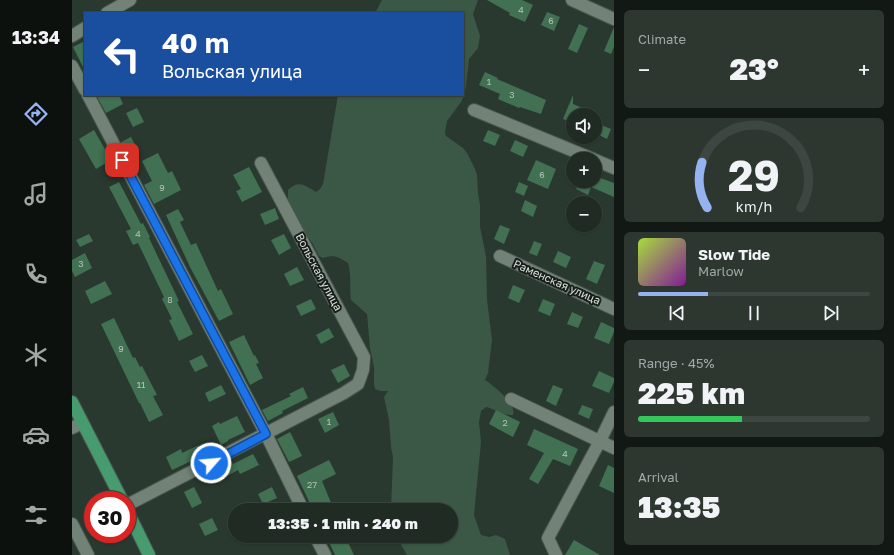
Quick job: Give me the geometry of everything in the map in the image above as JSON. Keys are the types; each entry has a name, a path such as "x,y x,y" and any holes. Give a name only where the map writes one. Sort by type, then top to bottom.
{"main road":[{"path":"72,402 77,425 117,491"},
{"path":"136,528 149,555"}],"street":[{"path":"109,12 130,0"},
{"path":"572,0 614,19"},
{"path":"72,36 84,29"},
{"path":"72,66 84,88"},
{"path":"89,96 266,434 300,503"},
{"path":"474,110 577,152"},
{"name":"Вольская улица","path":"261,162 364,357 363,370 358,384 344,393 266,434"},
{"path":"602,163 614,168"},
{"name":"Раменская улица","path":"500,256 614,308"},
{"path":"511,399 614,448"},
{"path":"556,555 548,538 614,412"},
{"path":"136,500 266,434"},
{"path":"72,524 88,555"},
{"path":"319,543 325,555"}],"green space":[{"path":"382,0 478,0 473,14 480,36 478,48 469,59 464,96 464,12 376,12"},
{"path":"338,96 464,96 447,121 445,132 446,136 463,148 467,153 477,175 480,205 480,227 486,256 487,300 492,340 488,373 485,380 494,386 504,396 512,406 513,411 513,415 486,407 481,411 479,422 481,442 474,515 481,535 489,537 496,535 505,539 510,555 407,555 400,543 458,543 458,503 391,503 393,457 389,420 384,397 388,391 380,391 375,389 374,367 370,348 367,314 351,300 350,272 348,263 336,257 331,256 323,258 319,256 313,244 288,208 288,190 295,185 299,184 308,187 316,192 323,184"}],"building":[{"path":"487,0 522,0 533,5 525,22 509,15 510,13"},
{"path":"547,12 560,17 554,31 541,25"},
{"path":"579,24 588,28 577,53 568,49"},
{"path":"614,27 614,47 611,54 604,51"},
{"path":"84,42 84,69 73,47"},
{"path":"485,72 498,78 497,79 546,100 541,114 520,107 519,108 498,99 500,94 479,85"},
{"path":"573,95 573,104 582,108 568,108"},
{"path":"97,96 119,96 123,104 106,113"},
{"path":"137,108 144,122 133,127 126,113"},
{"path":"566,112 566,120 563,119"},
{"path":"602,125 611,129 607,139 602,136"},
{"path":"94,130 111,160 96,169 79,139"},
{"path":"488,130 500,135 495,146 483,141"},
{"path":"131,137 139,153 129,157 121,142"},
{"path":"515,140 528,146 523,157 510,151"},
{"path":"158,153 168,173 172,171 181,190 154,204 144,185 152,181 142,161"},
{"path":"536,160 556,169 548,189 527,180"},
{"path":"249,167 262,192 242,202 236,191 241,189 233,175"},
{"path":"602,179 614,183 614,197 593,188 602,188"},
{"path":"119,182 141,224 143,223 150,237 149,238 179,301 177,302 193,334 179,341 169,320 172,319 162,299 164,297 138,243 133,245 126,231 131,229 109,187"},
{"path":"519,182 528,186 524,196 515,192"},
{"path":"577,188 591,188 588,195"},
{"path":"525,200 537,206 533,217 521,211"},
{"path":"275,208 279,219 265,225 260,214"},
{"path":"178,209 184,220 180,222 191,245 196,243 218,291 221,289 233,314 219,321 190,267 166,215"},
{"path":"500,225 510,229 504,244 494,239"},
{"path":"89,234 93,241 80,247 76,240"},
{"path":"284,234 291,248 279,255 271,240"},
{"path":"534,241 542,244 537,256 529,253"},
{"path":"558,251 571,257 566,268 553,262"},
{"path":"85,253 92,268 75,277 72,271 72,260"},
{"path":"594,261 605,265 597,284 586,279"},
{"path":"297,267 304,280 290,286 284,274"},
{"path":"105,281 112,294 91,304 85,291"},
{"path":"513,285 525,290 519,303 508,298"},
{"path":"311,299 316,309 301,316 296,306"},
{"path":"543,299 555,304 550,316 538,311"},
{"path":"572,312 583,317 578,328 567,324"},
{"path":"114,318 133,358 135,357 140,367 142,366 157,395 153,396 163,415 149,422 101,324"},
{"path":"601,322 614,328 609,344 594,338"},
{"path":"329,328 334,337 321,344 316,335"},
{"path":"244,335 259,363 256,364 263,378 250,385 229,342"},
{"path":"202,355 208,366 195,372 189,361"},
{"path":"344,364 350,376 338,383 331,370"},
{"path":"599,371 614,378 614,382 609,393 592,386"},
{"path":"221,385 226,394 209,402 205,393"},
{"path":"553,385 563,389 556,406 546,401"},
{"path":"303,387 308,398 282,411 283,413 268,421 262,410 291,396 289,394"},
{"path":"582,405 593,409 589,419 578,414"},
{"path":"496,410 520,422 513,437 489,424"},
{"path":"333,412 339,425 325,433 318,419"},
{"path":"237,416 245,432 221,445 212,426"},
{"path":"534,429 578,449 570,466 553,459 538,484 529,479 544,453 527,445"},
{"path":"290,432 302,456 289,462 277,439"},
{"path":"199,445 204,455 172,470 166,457 181,449 182,453"},
{"path":"253,454 259,465 240,474 238,470 227,476 222,467 232,462 233,464"},
{"path":"329,460 336,474 322,481 331,503 310,503 297,476"},
{"path":"608,465 614,468 614,493 599,486"},
{"path":"194,487 202,503 192,508 184,492"},
{"path":"272,487 277,498 262,503 258,494"},
{"path":"212,518 218,530 205,536 199,524"},
{"path":"574,540 600,555 565,555"},
{"path":"329,543 348,543 354,555 335,555"}],"route":[{"path":"122,160 266,434 211,463"}]}
